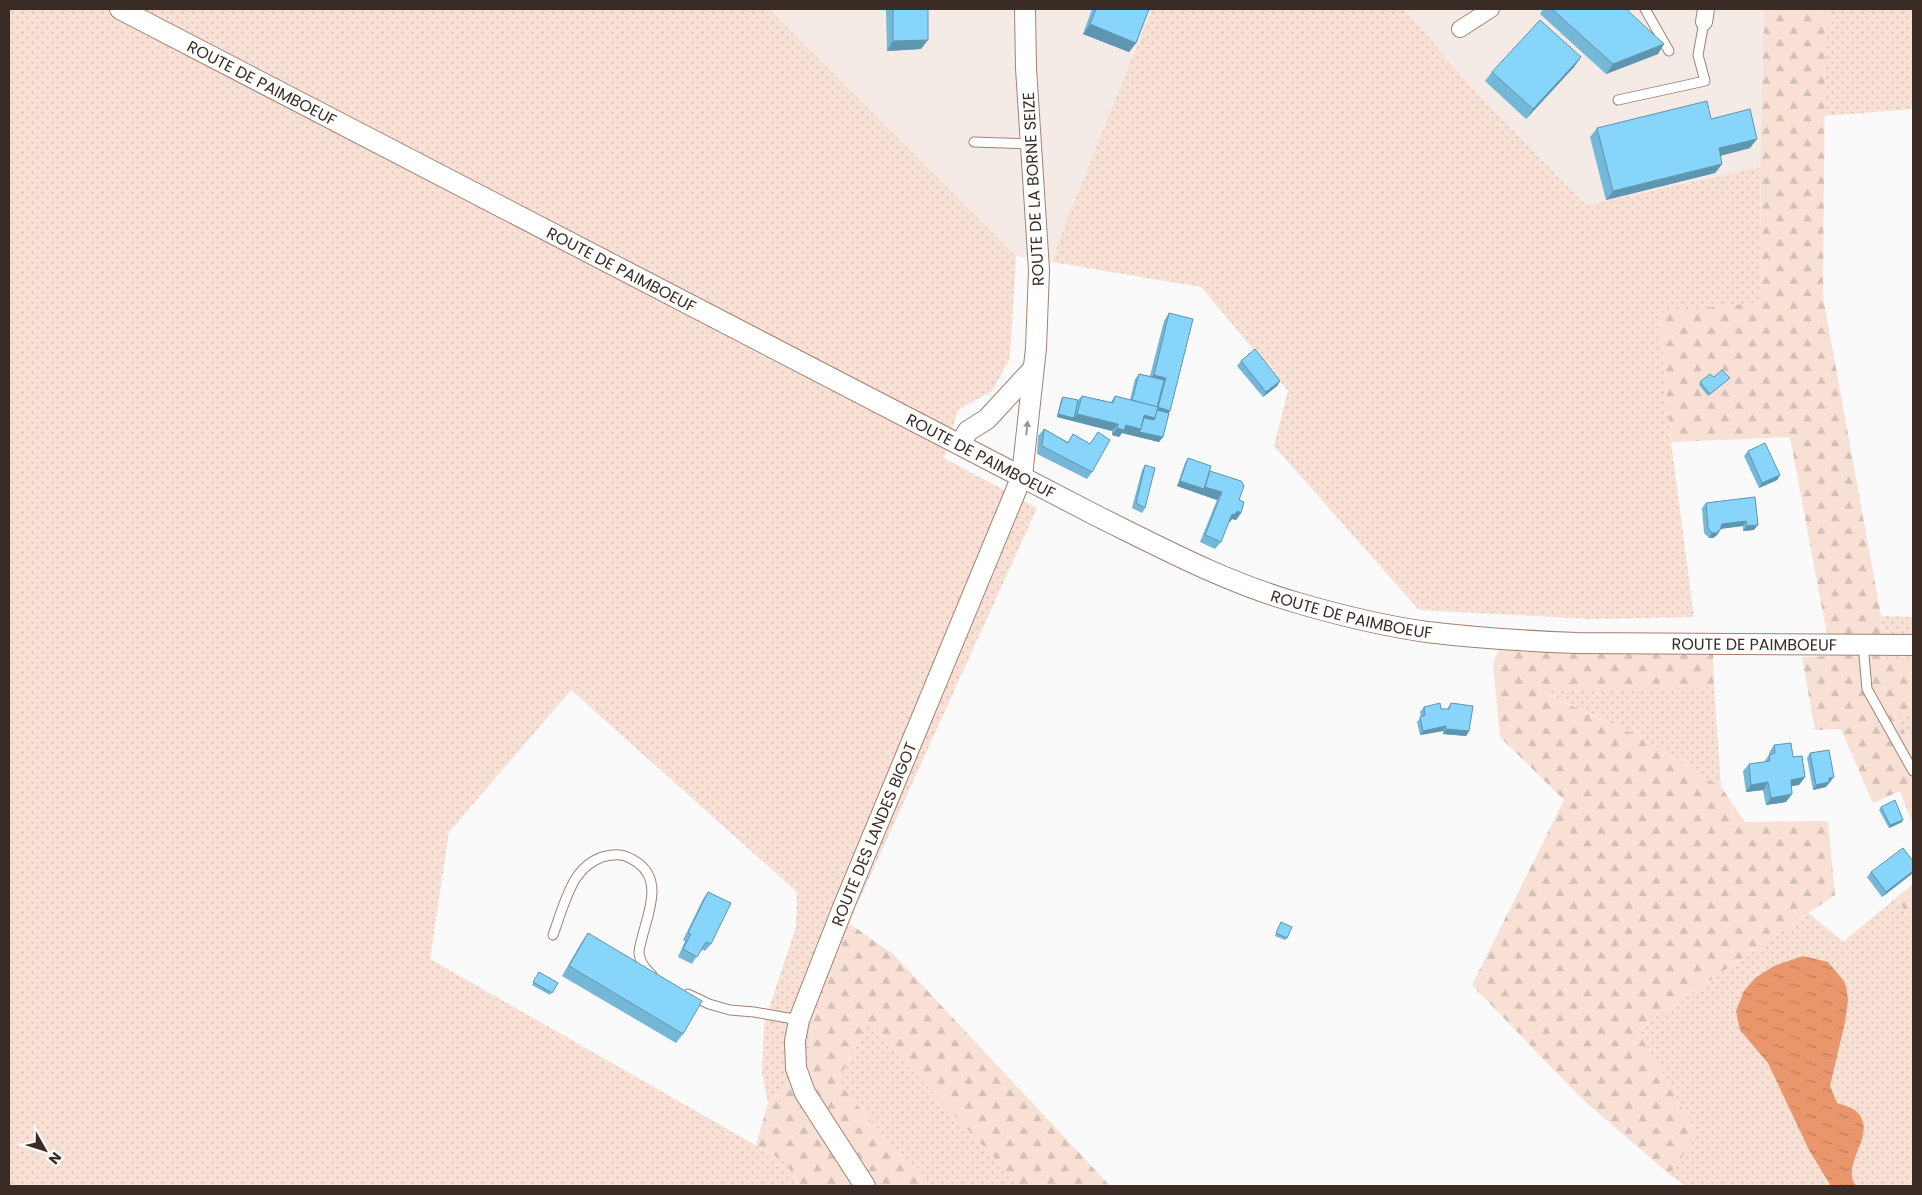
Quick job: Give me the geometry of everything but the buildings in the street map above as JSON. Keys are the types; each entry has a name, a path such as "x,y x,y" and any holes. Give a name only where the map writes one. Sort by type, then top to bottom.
{"street":[{"name":"ROUTE DE PAIMBOEUF","path":"120,9 1194,564 1296,603 1397,626 1453,634 1577,643 1913,644"},
{"name":"ROUTE DE LA BORNE SEIZE","path":"1022,476 1033,369 1039,270 1025,9"},
{"path":"1460,29 1491,9"},
{"path":"960,444 968,431 987,420 1033,369"},
{"name":"ROUTE DES LANDES BIGOT","path":"865,1186 805,1093 796,1068 795,1041 799,1020 846,901 1022,476"}],"lane":[{"path":"1645,9 1669,52"},
{"path":"1618,100 1705,81 1698,56 1705,15"},
{"path":"974,142 1031,144"},
{"path":"1863,644 1867,689 1913,771"},
{"path":"553,935 568,894 577,876 590,863 618,854 631,858 645,868 651,880 653,898 639,952 643,965 654,977 662,981"},
{"path":"678,989 709,1004 730,1010 799,1020"}],"shaded area":[{"path":"769,9 1152,9 1066,222 1052,262 1016,256"},
{"path":"1404,9 1764,9 1760,167 1586,205 1482,99"}],"green space":[{"path":"9,9 769,9 1016,256 1010,358 992,391 958,410 944,458 1037,508 857,905 813,1022 807,1063 768,1103 762,1073 764,1023 796,927 797,892 571,690 449,832 430,959 785,1162 801,1186 9,1186"},
{"path":"1152,9 1404,9 1482,99 1586,205 1760,167 1762,303 1659,313 1671,442 1694,617 1592,619 1419,610 1274,446 1288,391 1201,287 1052,262 1066,222"},
{"path":"1764,9 1829,9 1825,54 1823,297 1881,616 1887,661 1913,662 1913,714 1896,716 1913,747 1913,824 1900,791 1873,803 1841,729 1815,730 1802,657 1831,656 1790,437 1671,442 1659,313 1762,302 1760,167"},
{"path":"1829,9 1913,9 1913,109 1824,116 1825,54"},
{"path":"1881,616 1913,617 1913,662 1887,662"},
{"path":"1500,648 1713,651 1714,687 1537,690 1638,736 1721,787 1745,822 1828,821 1835,895 1637,1030 1697,1134 1670,1175 1581,1098 1472,985 1564,800 1500,737 1493,663"},
{"path":"1714,687 1721,787 1638,736 1536,689"},
{"path":"1913,714 1913,747 1896,715"},
{"path":"1913,884 1913,926 1897,897"},
{"path":"1897,897 1913,926 1913,1186 1686,1186 1670,1175 1697,1134 1637,1030 1809,913 1843,942"},
{"path":"850,924 893,954 1110,1186 1021,1186 867,1023 838,1082 926,1186 801,1186 785,1162 756,1145 768,1103 807,1063 813,1022"},
{"path":"867,1023 1019,1183 1016,1186 926,1186 838,1082"}],"water":[{"path":"1803,956 1828,962 1846,986 1848,1000 1845,1022 1830,1086 1837,1103 1856,1111 1862,1120 1864,1129 1862,1139 1852,1168 1852,1177 1856,1186 1831,1186 1809,1150 1768,1063 1740,1030 1736,1011 1744,991 1755,978 1774,966"}]}
